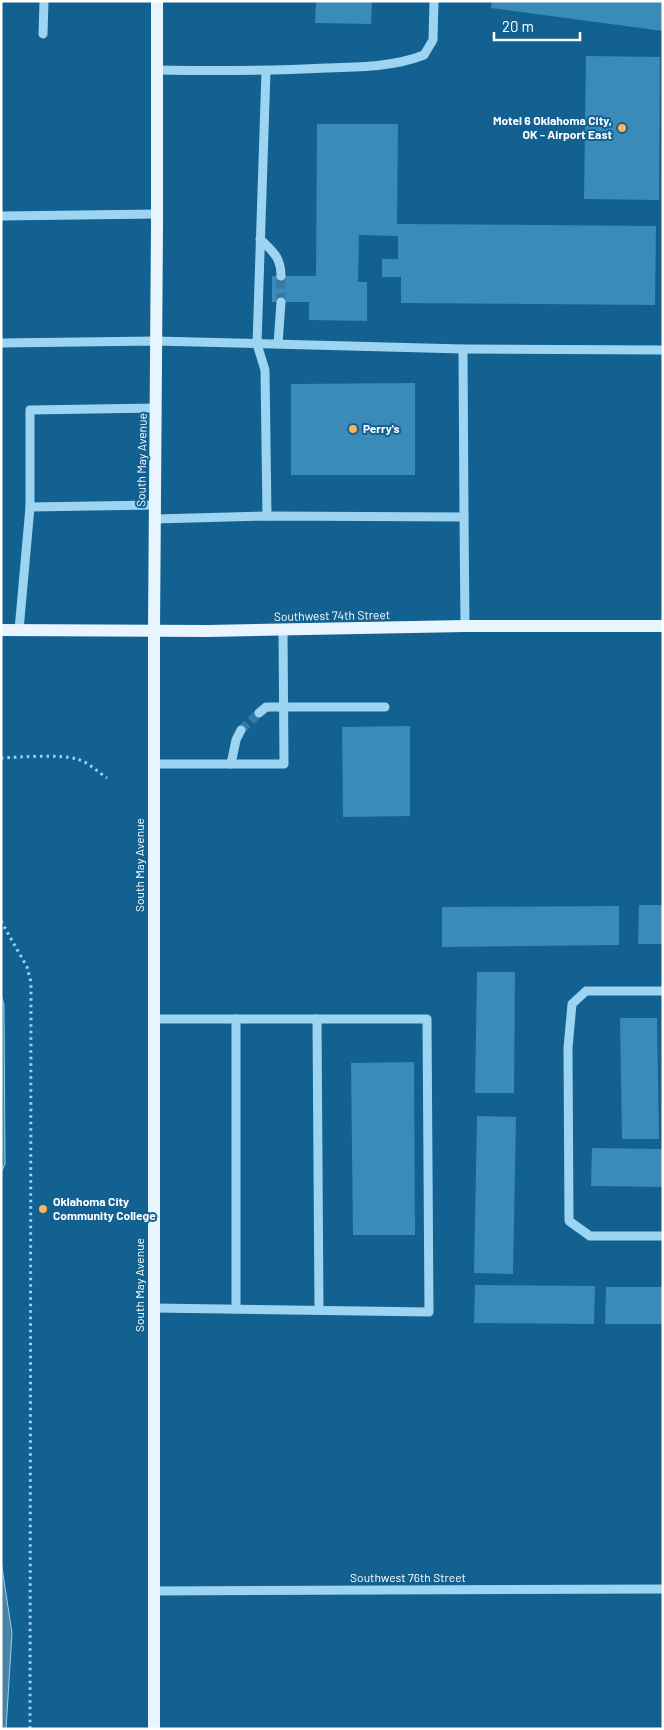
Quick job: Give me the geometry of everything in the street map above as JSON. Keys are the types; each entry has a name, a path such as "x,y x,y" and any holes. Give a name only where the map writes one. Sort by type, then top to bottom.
{"main road":[{"name":"South May Avenue","path":"154,1729 154,630 157,1"},
{"name":"Southwest 74th Street","path":"1,630 207,631 464,626 663,626"}],"street":[{"path":"43,34 44,1"},
{"path":"157,70 266,71 375,66 408,61 424,55 433,40 434,1"},
{"path":"266,71 257,344 265,370 267,516"},
{"path":"2,216 157,214"},
{"path":"260,239 276,254 281,264 282,276"},
{"path":"278,344 281,302"},
{"path":"4,343 156,341 463,348 663,350"},
{"path":"463,348 464,626"},
{"path":"19,630 30,507 30,410 156,408"},
{"path":"30,507 155,505"},
{"path":"155,519 267,516 464,517"},
{"path":"154,764 284,764 283,630"},
{"path":"259,713 266,707 283,706 385,706"},
{"path":"231,764 236,740 241,730"},
{"path":"663,991 586,991 572,1004 568,1048 569,1221 590,1236 663,1236"},
{"path":"154,1019 428,1019 429,1312 154,1308"},
{"path":"236,1019 236,1309"},
{"path":"317,1019 319,1310"},
{"name":"Southwest 76th Street","path":"154,1591 663,1589"}],"path":[{"path":"1,758 58,757 77,759 108,778"},
{"path":"1,921 27,967 30,982 30,1729"}],"water":[{"path":"1,994 4,1005 5,1164 1,1173"},
{"path":"1,1561 12,1633 6,1729 1,1729"}],"building":[{"path":"316,1 372,1 371,24 315,23"},
{"path":"492,1 663,1 663,31 491,8"},
{"name":"Motel 6 Oklahoma City, OK - Airport East","path":"586,56 660,57 659,200 584,199"},
{"path":"317,124 398,124 397,224 656,226 655,305 401,303 401,277 382,277 382,259 398,259 398,236 359,235 358,282 367,282 367,321 309,320 309,302 272,302 272,276 316,276"},
{"name":"Perry's","path":"415,383 415,475 291,475 291,384"},
{"path":"410,726 410,816 343,817 342,727"},
{"path":"639,905 663,905 663,944 638,944"},
{"path":"619,906 619,945 442,947 442,907"},
{"path":"477,972 515,972 514,1093 475,1093"},
{"path":"620,1018 657,1018 659,1139 622,1139"},
{"path":"414,1062 415,1235 353,1235 351,1063"},
{"path":"477,1116 516,1117 513,1274 474,1273"},
{"path":"592,1148 663,1149 663,1187 591,1186"},
{"path":"475,1285 595,1286 594,1324 474,1323"},
{"path":"606,1287 663,1287 663,1324 605,1324"}],"tunnel":[{"path":"281,276 281,302"},
{"path":"241,730 259,713"}],"place":[{"name":"Motel 6 Oklahoma City, OK - Airport East","path":"622,128"},
{"name":"Perry's","path":"353,429"},
{"name":"Oklahoma City Community College","path":"43,1209"}]}
